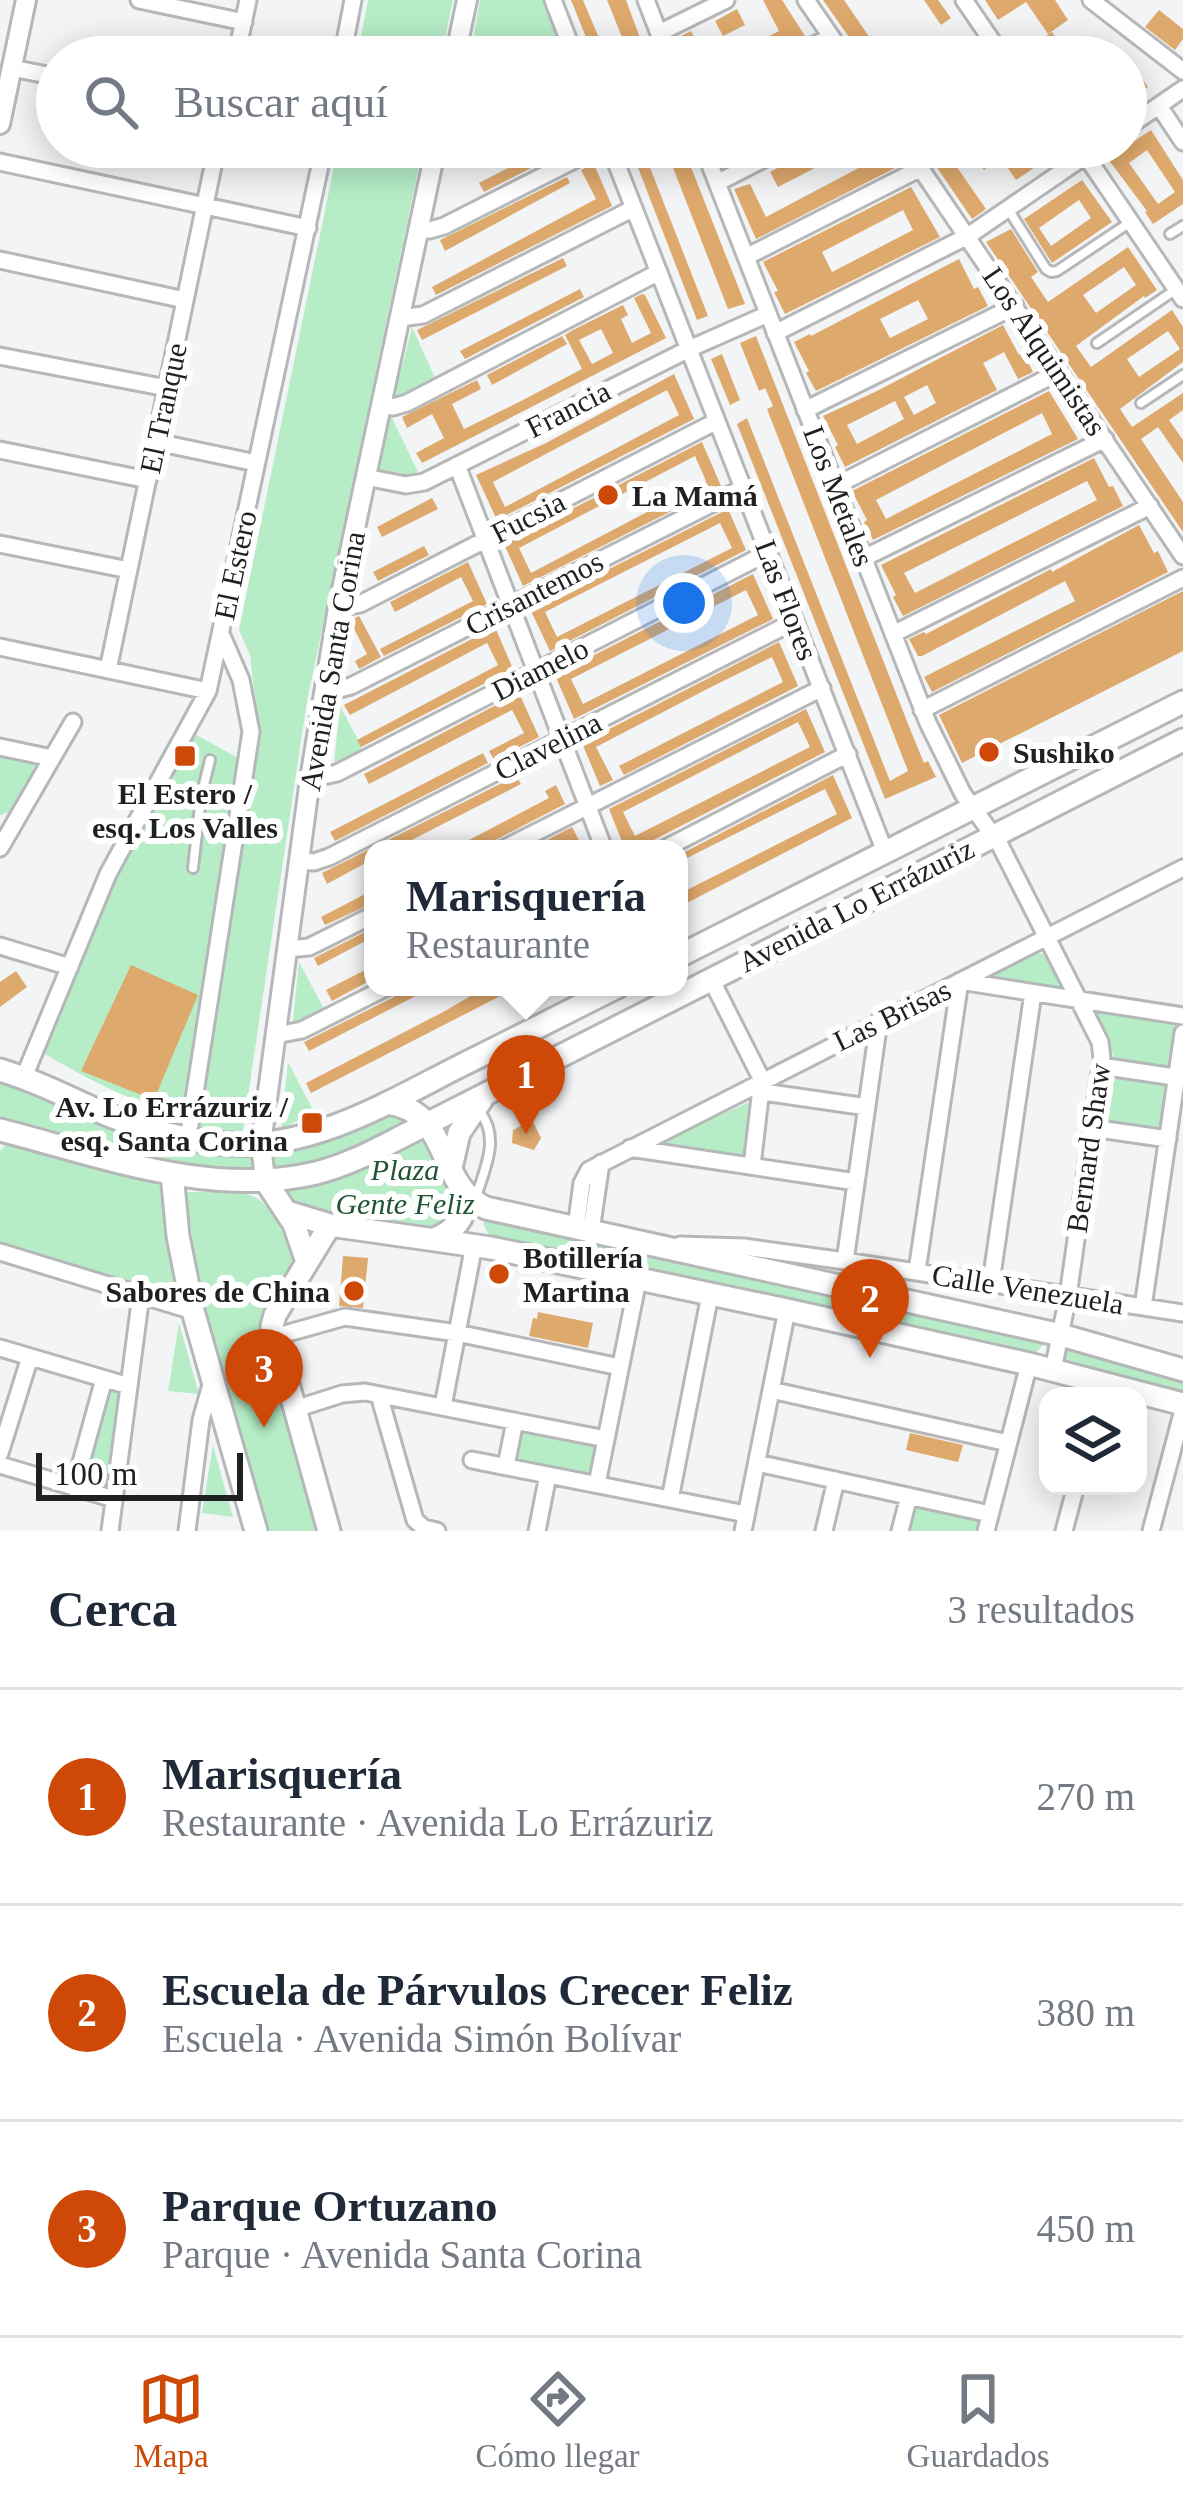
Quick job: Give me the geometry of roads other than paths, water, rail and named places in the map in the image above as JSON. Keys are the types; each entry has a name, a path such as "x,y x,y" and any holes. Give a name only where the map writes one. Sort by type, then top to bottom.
{"main road":[{"name":"Avenida Lo Errázuriz","path":"688,951 1183,702"},
{"name":"Avenida Lo Errázuriz","path":"688,986 711,979 1183,740"},
{"path":"0,1070 135,1124 214,1143 252,1145 312,1134 387,1103 599,996"},
{"name":"Avenida Lo Errázuriz","path":"0,1130 172,1174 291,1178 336,1166 481,1100 659,996"},
{"path":"451,1168 459,1133 481,1100"},
{"path":"387,1103 408,1108 428,1124 476,1203 482,1247"},
{"path":"172,1174 193,1311 256,1531"},
{"path":"265,1180 300,1236 308,1262"},
{"path":"476,1203 1061,1334 1183,1370"},
{"path":"434,1239 458,1224 476,1203"},
{"path":"286,1212 329,1225 482,1247 787,1310 1029,1364 1096,1387"},
{"path":"329,1225 273,1320 329,1531"},
{"path":"1147,1399 1183,1407"}],"street":[{"path":"0,124 26,0"},
{"path":"139,0 244,22"},
{"path":"241,36 248,0"},
{"path":"459,36 467,0"},
{"path":"553,0 567,36"},
{"path":"646,0 659,36"},
{"path":"658,33 726,0"},
{"path":"806,0 830,36"},
{"path":"964,0 989,36"},
{"path":"345,36 349,1"},
{"path":"1097,2 1139,36"},
{"path":"1147,42 1183,71"},
{"path":"12,68 36,73"},
{"path":"1147,114 1183,89"},
{"path":"1159,106 1183,142"},
{"path":"0,162 308,228"},
{"name":"El Tranque","path":"109,670 213,168"},
{"name":"El Estero","path":"190,1125 251,732 241,680 221,633 320,168"},
{"name":"Avenida Santa Corina","path":"265,1180 252,1145 276,1035 324,693 431,168"},
{"path":"417,230 444,226 559,168"},
{"name":"Las Flores","path":"618,168 885,851"},
{"name":"Los Metales","path":"711,168 922,710 952,776 994,836 1047,937"},
{"path":"717,183 746,168"},
{"path":"746,257 921,168"},
{"name":"Los Alquimistas","path":"921,168 1183,556"},
{"path":"776,333 968,236 1067,168"},
{"path":"1095,168 1180,294"},
{"path":"400,318 423,315 634,208"},
{"path":"0,260 185,301"},
{"path":"382,405 407,403 659,272"},
{"path":"806,410 1015,306"},
{"name":"Francia","path":"365,477 415,484 768,314"},
{"path":"0,356 167,388"},
{"path":"835,486 1059,372"},
{"name":"Fucsia","path":"338,608 360,604 717,421"},
{"path":"864,558 1105,440"},
{"path":"156,442 256,463"},
{"path":"0,450 148,480"},
{"path":"457,465 601,840"},
{"name":"Crisantemos","path":"324,693 344,690 743,488"},
{"path":"893,634 1150,506"},
{"path":"0,544 129,570"},
{"name":"Diamelo","path":"310,779 337,773 769,552"},
{"path":"922,710 1183,578"},
{"name":"Clavelina","path":"299,861 328,857 795,621"},
{"path":"24,1077 108,874 208,691 221,633"},
{"path":"0,647 208,691"},
{"path":"521,840 822,688"},
{"path":"0,848 5,830 73,722"},
{"path":"0,747 52,758"},
{"path":"681,840 848,754"},
{"name":"Las Brisas","path":"584,1230 601,1163 763,1086 879,1021 1183,868"},
{"path":"286,949 309,947 364,920"},
{"name":"Bernard Shaw","path":"1047,937 1100,1042 1101,1066 1053,1370"},
{"path":"0,946 70,967"},
{"path":"711,979 763,1086 752,1166"},
{"path":"917,1271 960,982 1183,1016"},
{"path":"991,1282 1034,993"},
{"path":"276,1035 295,1033 369,996"},
{"path":"845,1261 879,1021"},
{"path":"1143,1307 1183,1033"},
{"path":"1101,1066 1180,1077"},
{"path":"763,1086 867,1107"},
{"path":"1092,1128 1168,1139"},
{"path":"630,1148 856,1183"},
{"name":"Calle Venezuela","path":"659,1246 728,1246 1183,1313"},
{"path":"443,1406 482,1247"},
{"path":"0,1252 193,1311"},
{"path":"597,1484 638,1280"},
{"path":"110,1531 140,1295"},
{"path":"670,1499 710,1295"},
{"path":"472,1460 670,1499 745,1522 787,1310"},
{"path":"274,1337 345,1317 620,1367"},
{"path":"0,1348 129,1386"},
{"path":"0,1453 30,1357"},
{"path":"757,1463 908,1496 988,1522 1029,1364"},
{"path":"74,1488 104,1379"},
{"path":"187,1531 200,1420 212,1381"},
{"path":"771,1390 1008,1443"},
{"path":"295,1409 349,1393 379,1395 606,1439"},
{"path":"379,1395 415,1520 437,1531"},
{"path":"1151,1531 1183,1407"},
{"path":"506,1466 515,1420"},
{"path":"0,1466 114,1499"},
{"path":"537,1531 548,1474"},
{"path":"824,1531 836,1480"},
{"path":"1064,1531 1074,1495"},
{"path":"900,1531 908,1496"}],"lane":[{"path":"1007,208 1051,272 1130,222"},
{"path":"1170,234 1183,226"},
{"path":"1097,343 1180,294"},
{"path":"1141,403 1183,375"},
{"path":"193,868 210,760"},
{"path":"201,797 241,805"},
{"path":"476,1203 492,1143 481,1100"}],"place":[{"name":"La Mamá","path":"608,495"},
{"name":"Sushiko","path":"989,752"},
{"name":"El Estero / esq. Los Valles","path":"185,756"},
{"name":"Av. Lo Errázuriz / esq. Santa Corina","path":"312,1123"},
{"name":"Marisquería","path":"526,1134"},
{"name":"Botillería Martina","path":"499,1274"},
{"name":"Sabores de China","path":"354,1291"},
{"name":"Escuela de Párvulos Crecer Feliz","path":"870,1358"},
{"name":"Parque Ortuzano","path":"264,1428"}],"park label":[{"name":"Plaza Gente Feliz","path":"405,1186"}]}
